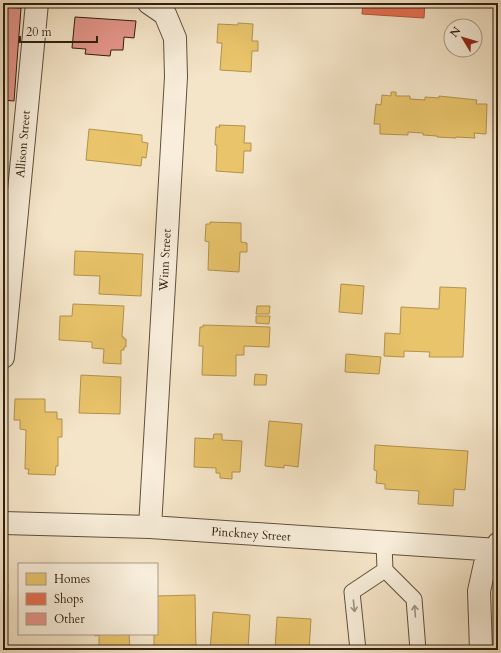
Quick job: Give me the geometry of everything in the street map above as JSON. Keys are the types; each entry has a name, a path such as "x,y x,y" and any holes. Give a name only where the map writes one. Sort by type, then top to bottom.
{"street":[{"name":"Allison Street","path":"3,358 37,3"},
{"name":"Winn Street","path":"149,3 165,14 175,38 176,77 150,527"},
{"name":"Pinckney Street","path":"3,523 150,527 384,543 497,548"},
{"path":"481,650 479,591 485,564 497,548"}],"lane":[{"path":"384,543 385,570 414,599 418,650"},
{"path":"358,650 352,592 385,570"}],"building: Homes":[{"path":"238,23 253,24 252,41 258,41 258,51 252,51 251,72 220,70 222,43 217,43 218,24 238,25"},
{"path":"391,92 396,92 396,96 410,96 410,99 425,100 425,97 439,98 439,96 477,100 476,104 487,104 486,134 474,133 475,138 456,138 437,137 423,135 423,133 408,132 408,135 380,134 380,124 374,124 376,104 381,105 382,95 391,96"},
{"path":"219,125 245,126 244,143 251,143 251,151 244,151 243,173 216,171 216,127 220,127"},
{"path":"89,129 142,135 142,142 148,143 146,158 142,157 141,166 86,160"},
{"path":"210,222 241,223 241,242 247,243 247,252 240,252 239,272 208,270 209,242 205,241 206,224 210,224"},
{"path":"75,251 143,254 141,296 99,294 100,276 74,275"},
{"path":"341,284 364,286 362,314 339,312"},
{"path":"440,287 466,288 463,357 429,357 430,352 404,351 404,357 384,356 385,333 400,334 401,307 439,309"},
{"path":"73,304 124,306 122,337 126,339 126,347 124,347 124,350 121,350 121,364 103,363 104,349 92,348 92,342 59,340 60,316 72,316"},
{"path":"257,306 270,306 269,314 256,314"},
{"path":"256,316 270,316 269,324 256,323"},
{"path":"203,325 270,327 269,347 244,346 244,355 236,355 236,376 202,375 203,346 199,346 200,327 203,327"},
{"path":"346,354 381,357 379,374 345,372"},
{"path":"255,374 267,375 266,385 254,385"},
{"path":"81,375 121,377 120,414 79,413"},
{"path":"15,399 45,399 45,412 57,412 57,419 62,419 62,437 58,437 58,466 56,466 55,475 28,474 29,469 25,469 26,430 20,429 20,420 14,420"},
{"path":"269,421 302,424 298,467 284,465 284,468 265,466"},
{"path":"214,434 222,434 222,440 242,441 240,472 232,472 232,479 220,478 220,473 216,473 216,468 194,467 195,438 213,439"},
{"path":"375,445 468,451 465,490 454,489 453,506 418,504 419,491 385,489 385,484 376,483 377,471 374,470"},
{"path":"3,583 8,584 5,633 3,633"},
{"path":"195,595 196,650 154,650 154,635 158,635 158,596"},
{"path":"213,612 250,615 248,650 210,650"},
{"path":"277,617 311,619 309,650 275,650"},
{"path":"99,635 129,635 130,650 99,650"}],"building: Shops":[{"path":"363,3 425,3 424,18 362,14"}],"building: Other":[{"path":"3,7 21,8 14,101 3,100"},
{"path":"75,17 136,21 134,38 124,37 123,50 111,50 110,56 85,54 86,49 72,48"}]}
